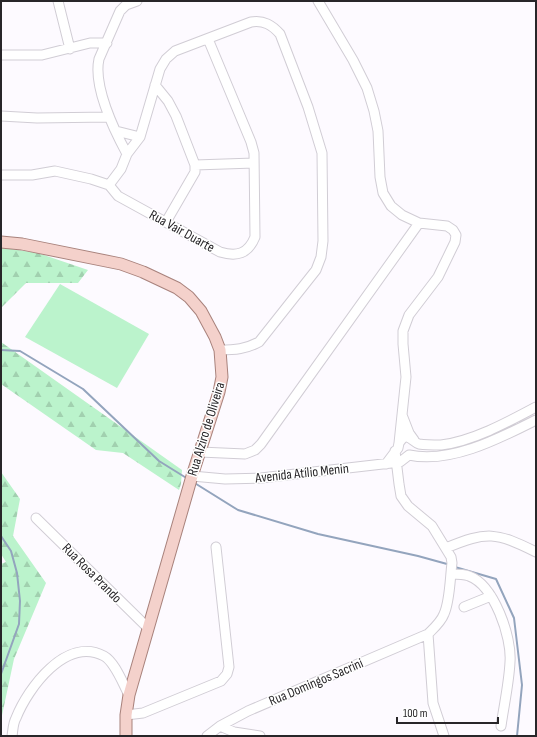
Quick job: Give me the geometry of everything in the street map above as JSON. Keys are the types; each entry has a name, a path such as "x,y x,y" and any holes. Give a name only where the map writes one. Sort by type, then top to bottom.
{"main road":[{"name":"Rua Alziro de Oliveira","path":"1,242 22,244 120,264 143,272 177,288 189,296 201,311 220,350 222,377 219,392 191,480 129,695 126,716 127,733"}],"street":[{"path":"58,1 70,49"},
{"path":"127,154 109,117 98,78 97,66 99,58 122,8 137,1"},
{"path":"318,1 353,60 367,88 378,131 380,177 383,193 391,206 402,215 419,223 447,226 453,230 456,235 455,242 438,277 409,315 403,331 406,377 397,447 399,484 402,496 408,506 432,526 452,560 445,613 439,623 428,634 433,702 444,736"},
{"path":"109,185 121,169 127,154 140,137 160,69 166,58 175,51 251,22 264,22 272,26 280,34 308,107 322,154 323,241 321,256 316,270 259,342 249,348 220,350"},
{"name":"Rua Vair Duarte","path":"1,175 32,175 55,171 91,178 109,185 118,196 220,252 238,254 245,251 252,245 254,237 254,154 251,142 208,39"},
{"path":"1,55 42,54 70,49 90,43 106,43"},
{"path":"81,46 92,51 99,58"},
{"path":"155,85 171,106 195,165 195,172 166,222"},
{"path":"1,116 37,118 109,117"},
{"path":"116,131 140,137"},
{"path":"195,165 254,163"},
{"path":"200,452 245,454 262,444 419,223"},
{"path":"386,464 402,438 407,437 427,445 449,443 488,431 536,407"},
{"path":"402,414 409,433 415,441 416,449 409,456"},
{"path":"397,447 401,453 409,456 431,457 474,448 494,441 536,420"},
{"name":"Avenida Atílio Menin","path":"191,480 261,478 397,463 409,456"},
{"name":"Rua Rosa Prando","path":"36,518 148,628"},
{"path":"446,548 469,538 499,536 536,552"},
{"path":"126,716 143,713 221,681 227,674 229,667 216,547"},
{"path":"451,574 469,576 480,583 491,596 501,617 508,639 510,660 501,726"},
{"path":"464,607 491,596"},
{"name":"Rua Domingos Sacrini","path":"207,736 220,726 248,711 428,634"},
{"path":"12,736 15,719 26,698 42,675 60,660 79,652 94,652 105,657 114,666 129,695"},
{"path":"220,726 234,732 260,736"}],"green space":[{"path":"1,248 38,253 88,270 78,283 26,283 1,308"},
{"path":"60,284 149,334 117,388 25,337"},
{"path":"1,342 182,470 179,490 123,453 96,450 1,384"},
{"path":"1,472 20,499 13,536 46,583 14,659 1,720 1,564 6,562 1,554"}],"waterway":[{"path":"1,350 20,351 83,389 159,461 188,479"},
{"path":"193,482 238,510 318,534 418,556 447,564"},
{"path":"1,536 11,551 17,573 20,601 19,624 1,674"},
{"path":"455,567 496,579 514,618 522,685 517,736"}]}
